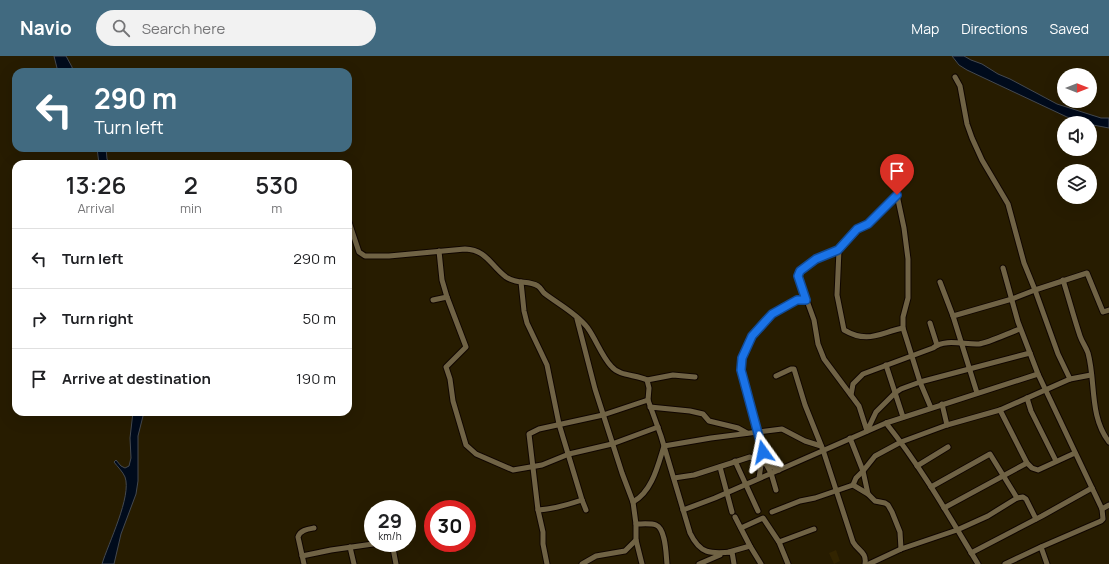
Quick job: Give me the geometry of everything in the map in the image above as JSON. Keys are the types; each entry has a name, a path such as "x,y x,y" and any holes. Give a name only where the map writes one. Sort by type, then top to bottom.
{"street":[{"path":"955,77 960,86 962,101 970,131 982,160 1008,204 1024,263 1058,354 1070,379"},
{"path":"867,431 859,406 824,359 818,344 814,320 798,276 800,271 816,259 839,250 857,229 868,224 897,195 904,228 908,259 908,298 903,317 903,328 920,382 931,408"},
{"path":"352,231 359,252 365,256 389,256 474,249 481,252 500,272 513,281 540,287 544,292 562,305 586,326 611,366 618,372 641,377 647,380 673,376 695,377"},
{"path":"839,250 837,295 844,330 850,334 864,338 873,337 903,328"},
{"path":"439,251 442,280 466,347 446,367 450,379 453,401 466,445 476,454 513,470 542,465 569,454 612,444 658,427"},
{"path":"1003,268 1020,329 1038,374 1104,516 1104,519 1100,521 1040,547 1006,564"},
{"path":"952,316 1012,299 1063,280 1087,273 1103,312 1109,310"},
{"path":"1063,280 1080,337 1088,353 1094,401 1100,424 1109,442"},
{"path":"521,282 527,324 547,365 559,424 586,510"},
{"path":"940,282 977,393"},
{"path":"433,300 447,297"},
{"path":"759,478 764,463 763,452 743,376 742,358 752,336 772,314 797,300 806,300"},
{"path":"577,318 595,389 612,444 633,502 636,524 636,540 642,564"},
{"path":"930,323 937,345"},
{"path":"851,395 853,384 863,374 933,348 937,345 960,342 980,344 1020,329"},
{"path":"867,431 876,412 901,389 920,382 1030,353"},
{"path":"886,365 903,417"},
{"path":"776,376 794,369 805,405 822,448 855,546 864,553 866,559 865,564"},
{"path":"683,510 779,470 822,448 886,423 1038,374"},
{"path":"772,512 800,501 837,492 852,485 856,478 875,456 901,442 948,425 1000,410 1070,379 1091,375"},
{"path":"647,380 650,408 658,427 690,533 695,544 703,550 715,554 732,552"},
{"path":"1027,398 1031,411 1056,461"},
{"path":"547,564 532,467 529,434 539,429 603,415 648,400"},
{"path":"942,404 948,425"},
{"path":"650,408 690,411 703,414 709,422 738,428 747,433"},
{"path":"1000,410 1027,463 1032,468 1038,470 1075,453"},
{"path":"886,423 901,442 931,487 978,564"},
{"path":"664,446 747,433 782,430 822,448"},
{"path":"850,438 863,471 868,494"},
{"path":"633,502 638,499 647,488 654,475 664,446"},
{"path":"917,466 948,447"},
{"path":"931,487 989,454 1017,498"},
{"path":"674,478 720,467 750,457 779,470"},
{"path":"735,461 744,484 758,511"},
{"path":"764,463 771,473 776,490"},
{"path":"944,508 1027,463"},
{"path":"720,467 733,514 761,564"},
{"path":"852,485 868,494 875,501 888,505 900,532 901,549"},
{"path":"971,553 1092,488"},
{"path":"869,564 901,549 957,530 988,516 1017,498 1023,497 1026,499 1036,519"},
{"path":"538,510 556,508 582,500"},
{"path":"1102,509 1109,506"},
{"path":"741,528 763,518 778,542 788,564"},
{"path":"636,524 656,525 661,529 668,564"},
{"path":"304,564 298,541 299,534 302,531 314,528"},
{"path":"778,542 814,529"},
{"path":"583,564 596,556 625,551 636,540"},
{"path":"302,556 364,545"},
{"path":"699,564 750,546"},
{"path":"350,547 354,564"},
{"path":"1040,547 1047,564"},
{"path":"394,552 396,564"},
{"path":"732,552 734,564"}],"shaded area":[{"path":"836,550 840,561 834,564 829,553"}],"water":[{"path":"54,56 66,56 72,68 57,68"},
{"path":"952,56 964,56 982,64 998,74 1057,104 1057,108 1070,108 1095,116 1065,116 959,65"},
{"path":"1097,117 1109,118 1109,128 1097,126"},
{"path":"98,152 106,152 108,160 98,160"},
{"path":"133,416 143,416 138,436 138,481 136,494 121,534 114,564 102,564 125,496 125,477 114,462 116,460 125,468 129,466 131,458 130,438"}],"route":[{"path":"763,452 741,370 742,358 752,336 772,314 797,300 806,300 798,276 800,271 816,259 838,250 857,229 868,224 897,195"}]}
